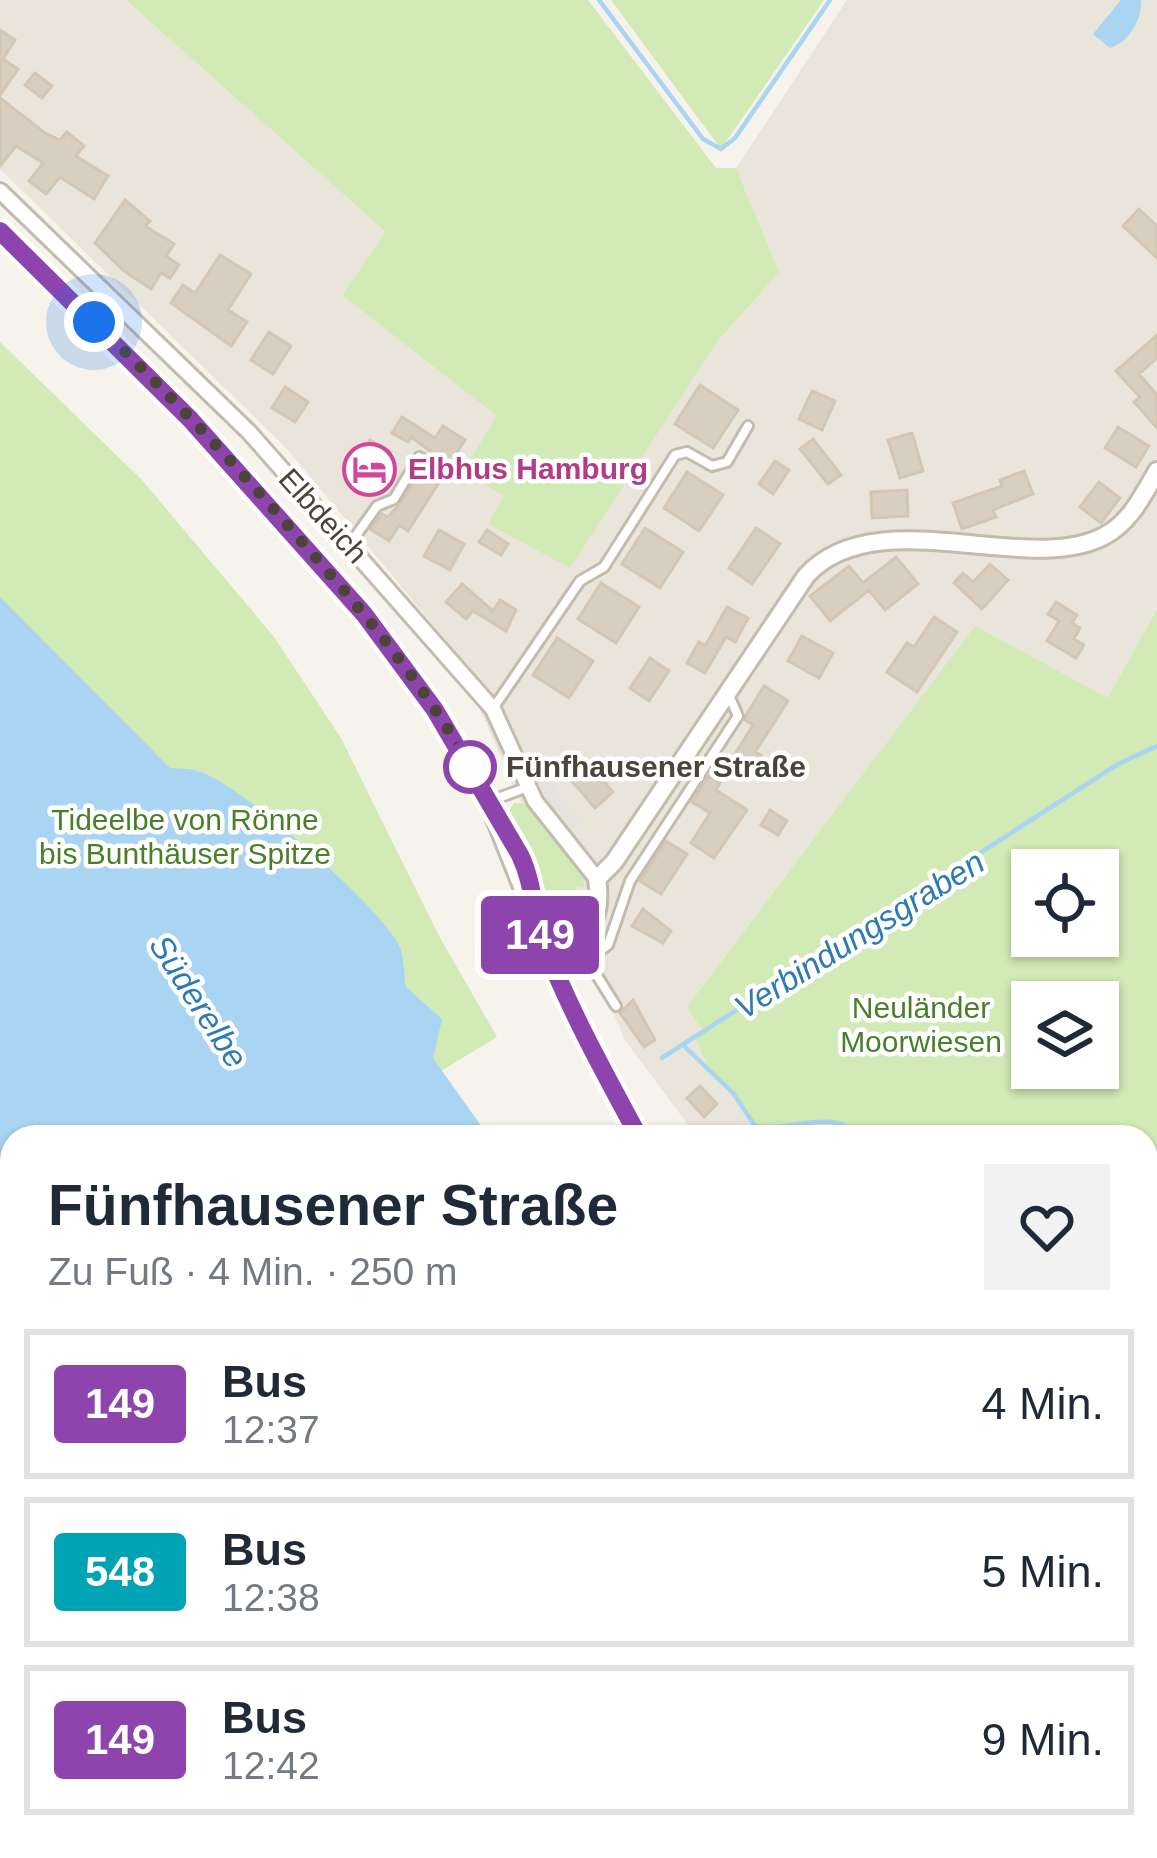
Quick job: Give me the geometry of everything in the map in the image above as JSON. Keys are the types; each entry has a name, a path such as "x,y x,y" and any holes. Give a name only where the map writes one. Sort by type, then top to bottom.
{"street":[{"name":"Elbdeich","path":"0,191 249,432 494,709 528,787 597,879"},
{"name":"Elbdeich","path":"0,231 142,369 254,487 415,680 529,875 547,952 633,1125"},
{"path":"547,952 575,941 595,919 597,879 614,862 806,576 834,552 872,544 1047,547 1085,543 1119,526 1157,471"}],"lane":[{"path":"494,709 580,581 604,567 675,455 687,452 712,466 727,462 748,426"},
{"path":"349,545 377,506 394,499 419,457 446,473"},
{"path":"575,941 590,950 608,945 631,880 738,716 728,693"},
{"path":"492,810 528,787"},
{"path":"575,941 616,1006"}],"shaded area":[{"path":"0,0 126,0 387,232 342,295 498,416 716,343 779,272 736,168 847,0 1157,0 1157,608 1021,849 1011,849 1011,866 860,1125 688,1125 625,1040 454,650 287,449 0,169"},
{"path":"549,780 584,823 573,831 538,789"}],"green space":[{"path":"126,0 588,0 716,168 736,168 779,272 716,343 570,568 488,524 504,496 463,471 497,416 342,295 386,232"},
{"path":"611,0 824,0 721,149"},
{"name":"Tideelbe von Rönne bis Bunthäuser Spitze","path":"0,342 142,480 274,637 341,738 439,936 497,1037 352,1125 315,1125 0,908"},
{"name":"Neuländer Moorwiesen","path":"1157,609 1157,1125 754,1125 709,1068 695,1037 703,1031 687,1007 975,626 1108,698"},
{"path":"514,803 527,804 582,870 584,888 577,886 560,917 570,926 560,929 549,917 534,856 529,856 505,818"}],"water":[{"path":"1121,0 1141,0 1139,15 1128,35 1110,48 1093,34"},
{"name":"Süderelbe","path":"0,597 170,768 198,771 244,798 310,850 370,908 401,950 406,987 442,1019 433,1058 480,1125 0,1125"}],"building":[{"path":"0,30 15,40 3,59 18,69 0,95"},
{"path":"35,73 52,86 42,98 25,85"},
{"path":"0,98 45,133 60,140 67,132 84,146 76,156 108,176 94,199 60,177 46,194 29,181 43,163 16,146 0,166"},
{"path":"125,200 150,221 145,226 174,244 166,256 179,265 170,278 161,273 151,289 95,243"},
{"path":"1139,209 1157,226 1157,258 1123,226"},
{"path":"220,255 251,274 228,310 247,322 231,346 171,303 183,285 195,293"},
{"path":"269,332 291,346 273,374 251,360"},
{"path":"1157,335 1157,358 1139,374 1157,395 1157,428 1134,402 1140,397 1116,371"},
{"path":"700,385 738,410 713,448 675,424"},
{"path":"285,387 308,402 295,422 272,408"},
{"path":"812,391 835,401 822,430 799,419"},
{"path":"402,417 435,438 443,426 465,440 449,465 411,437 408,442 392,433"},
{"path":"1118,427 1149,446 1136,467 1105,448"},
{"path":"912,433 923,471 900,478 888,440"},
{"path":"813,439 841,475 828,484 800,449"},
{"path":"370,440 391,452 372,486 351,474"},
{"path":"775,461 789,470 773,494 759,484"},
{"path":"422,468 440,481 408,531 399,525 389,541 370,529 382,514 388,517 400,504"},
{"path":"1024,471 1033,494 993,510 996,517 962,529 953,503 1002,486 1000,480"},
{"path":"687,472 723,495 699,531 664,508"},
{"path":"1099,482 1120,498 1101,523 1080,507"},
{"path":"907,490 908,516 872,518 871,492"},
{"path":"645,528 683,552 660,588 622,564"},
{"path":"756,528 780,544 752,584 729,568"},
{"path":"439,530 464,544 450,570 424,556"},
{"path":"487,530 508,544 501,555 479,542"},
{"path":"896,557 918,584 885,610 869,590 830,621 810,596 849,566 863,583"},
{"path":"990,564 1008,580 982,609 954,583 963,573 973,582"},
{"path":"601,583 639,607 616,643 578,619"},
{"path":"462,584 493,611 500,600 516,610 506,631 473,611 466,619 446,602"},
{"path":"1056,602 1077,615 1072,623 1080,628 1074,639 1084,645 1076,658 1047,641 1059,621 1048,614"},
{"path":"727,607 748,618 735,642 726,637 705,673 687,663 699,642 705,646"},
{"path":"934,617 957,632 917,692 887,672 907,643 914,647"},
{"path":"802,636 833,653 819,678 788,661"},
{"path":"557,638 593,661 569,698 533,675"},
{"path":"650,658 669,671 649,701 630,688"},
{"path":"764,686 788,701 755,752 761,755 748,774 730,762 753,725 745,720 746,715"},
{"path":"589,764 613,792 595,808 571,780"},
{"path":"709,776 720,783 716,790 747,810 714,858 691,843 710,813 692,802"},
{"path":"770,810 787,821 778,835 761,825"},
{"path":"666,841 687,854 661,894 640,881"},
{"path":"643,909 671,931 663,943 632,926"},
{"path":"633,1000 655,1040 644,1047 620,1013"},
{"path":"700,1086 717,1104 704,1117 687,1098"}],"waterway":[{"path":"599,0 703,139 721,149 735,138 830,0"},
{"name":"Verbindungsgraben","path":"662,1058 1118,764 1157,746"},
{"path":"683,1045 733,1093 754,1125"},
{"path":"791,1125 843,1125"}],"bus line":[{"name":"149","path":"0,231 126,352 254,487 415,680 520,855 529,875 538,928 561,985 633,1125"}],"place":[{"name":"Elbhus Hamburg","path":"369,469"},
{"name":"Fünfhausener Straße","path":"470,767"}],"route":[{"path":"94,322 254,487 364,614 415,680 470,767"}]}
